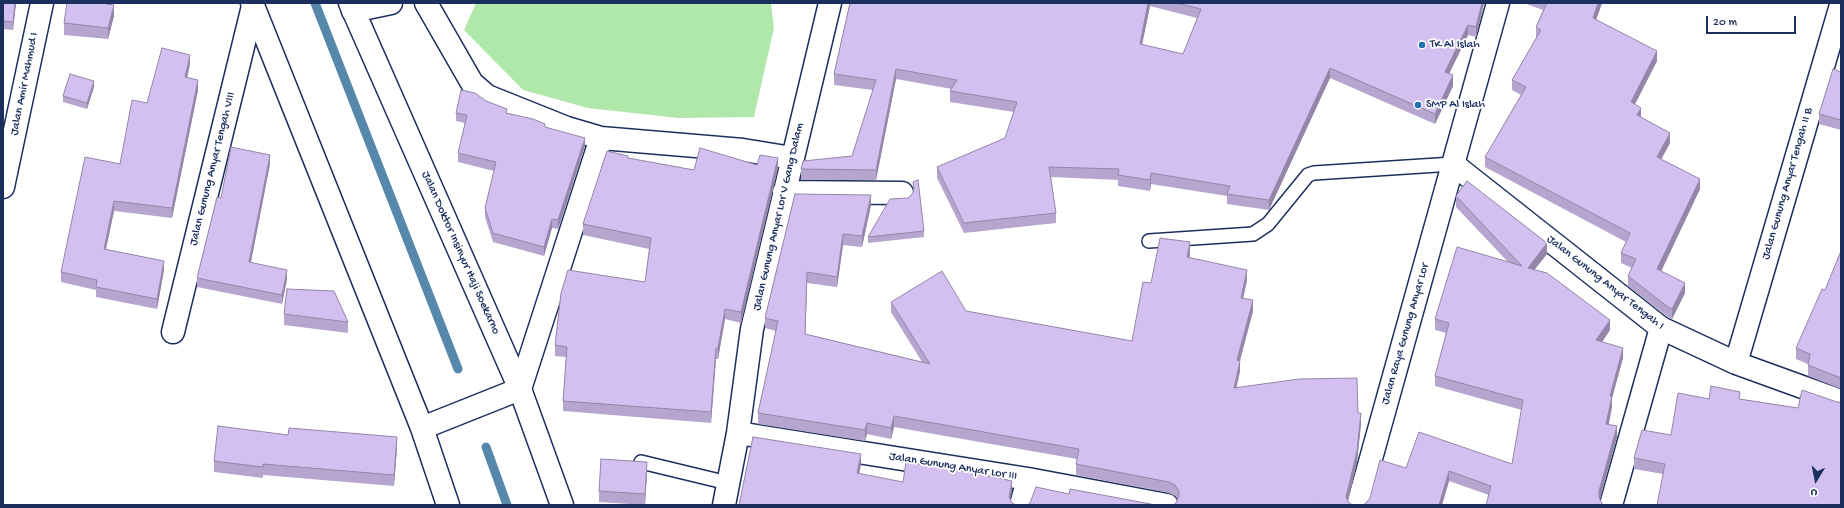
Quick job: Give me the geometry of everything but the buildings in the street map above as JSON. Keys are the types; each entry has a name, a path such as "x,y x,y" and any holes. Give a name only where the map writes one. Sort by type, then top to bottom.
{"street":[{"name":"Jalan Amir Mahmud I","path":"3,187 42,3"},
{"path":"351,7 391,3"},
{"path":"426,3 472,84 487,96 567,128 601,138 743,150 792,158"},
{"name":"Jalan Gunung Anyar Lor V Gang Dalam","path":"724,505 738,433 752,329 830,3"},
{"name":"Jalan Raya Gunung Anyar Lor","path":"1358,505 1498,3"},
{"path":"252,5 422,428 448,505"},
{"name":"Jalan Gunung Anyar Tengah VIII","path":"173,332 252,5"},
{"name":"Jalan Gunung Anyar Tengah II B","path":"1736,363 1841,5"},
{"name":"Jalan Doktor Insinyur Haji Soekarno","path":"351,7 520,389 562,505"},
{"path":"422,428 520,389 601,138"},
{"name":"Jalan Gunung Anyar Tengah I","path":"1453,164 1661,328 1736,363 1841,401"},
{"path":"784,192 902,193"},
{"path":"1611,505 1661,328"},
{"name":"Jalan Gunung Anyar Lor III","path":"738,433 1028,479 1166,505"},
{"path":"1021,505 1028,479"}],"lane":[{"path":"1149,241 1253,234 1268,224 1308,175 1314,173 1453,164"},
{"path":"641,462 728,483"}],"green space":[{"path":"476,3 771,3 774,28 754,117 678,118 588,108 523,90 464,30"}],"waterway":[{"path":"315,3 458,369"},
{"path":"486,447 507,505"}],"place":[{"name":"TK Al Islah","path":"1422,45"},
{"name":"SMP Al Islah","path":"1418,105"}]}
